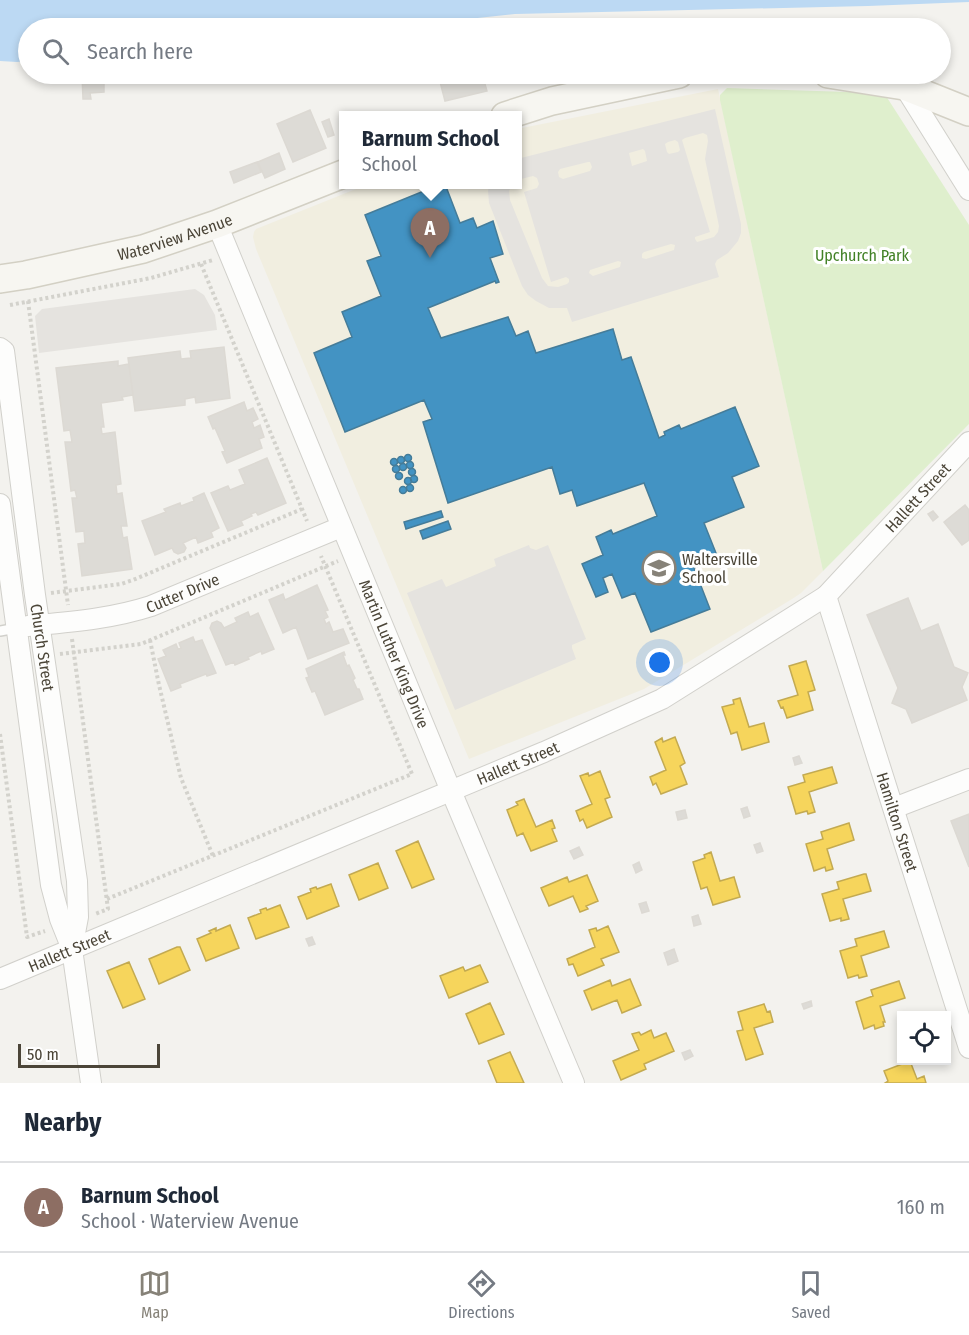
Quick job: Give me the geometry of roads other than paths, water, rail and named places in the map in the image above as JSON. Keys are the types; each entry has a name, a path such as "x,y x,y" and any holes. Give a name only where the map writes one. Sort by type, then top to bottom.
{"street":[{"path":"521,111 552,101 633,84"},
{"path":"891,84 904,86 969,112"},
{"path":"904,86 969,190"},
{"name":"Waterview Avenue","path":"0,279 143,249 217,224 339,176"},
{"name":"Martin Luther King Drive","path":"217,224 574,1083"},
{"name":"Church Street","path":"0,348 4,351 43,657 77,881 78,917 72,949"},
{"name":"Hallett Street","path":"0,979 544,752 662,699 826,596 966,451"},
{"name":"Church Street","path":"0,504 8,629 51,885 60,919 72,949 91,1083"},
{"name":"Cutter Drive","path":"8,629 131,613 341,526"},
{"name":"Hamilton Street","path":"826,596 969,1048"},
{"path":"894,808 969,779"}],"water":[{"path":"0,0 969,0 969,2 868,6 515,14 478,18 18,18 18,62 0,61"}],"place":[{"name":"Barnum School","path":"430,258"},
{"name":"Waltersville School","path":"659,568"}],"park label":[{"name":"Upchurch Park","path":"862,255"}]}
